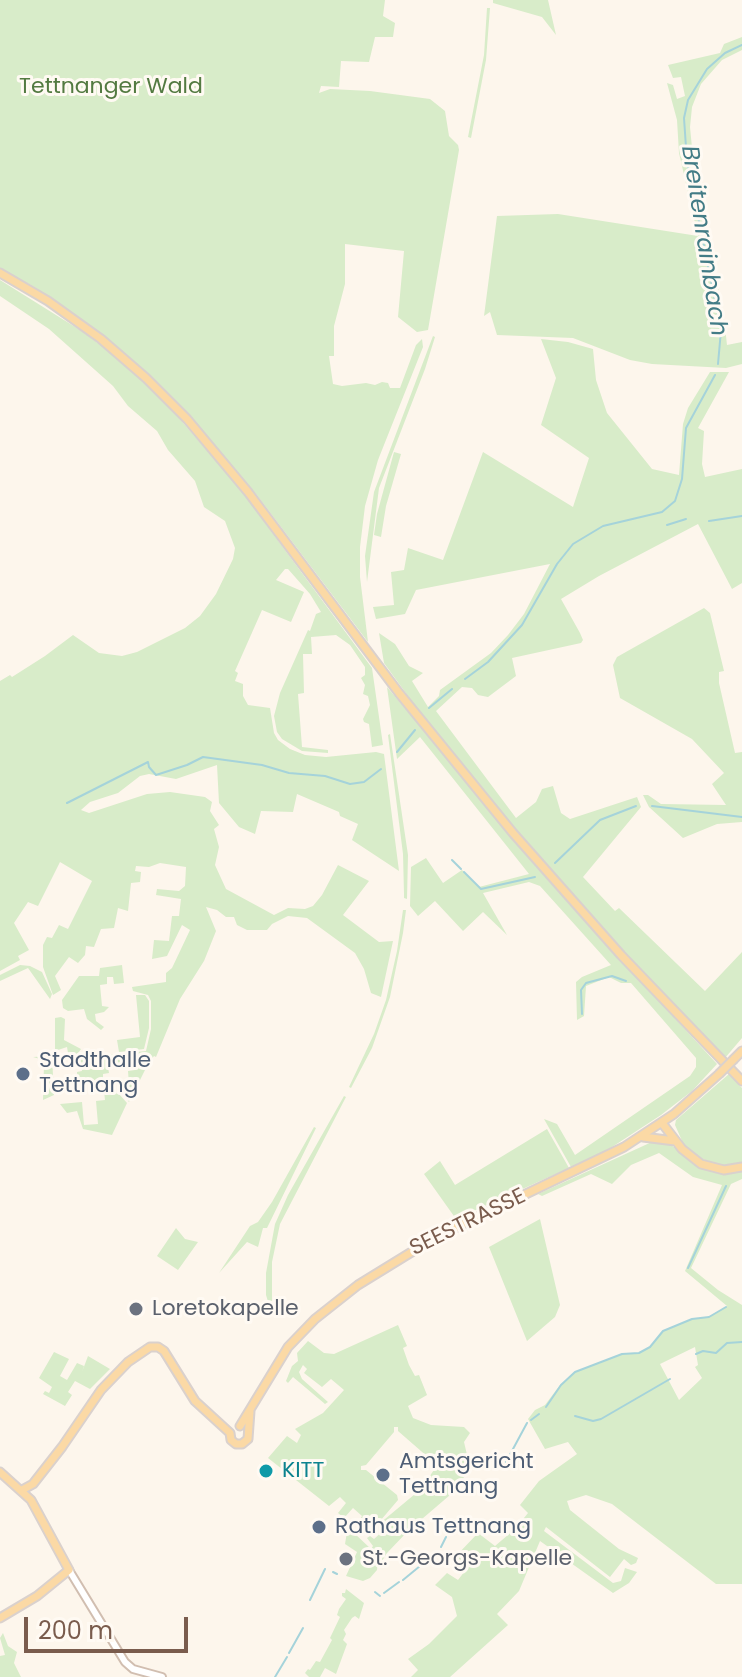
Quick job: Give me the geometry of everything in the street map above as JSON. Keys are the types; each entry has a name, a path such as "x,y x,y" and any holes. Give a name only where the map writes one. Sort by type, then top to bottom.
{"main road":[{"path":"0,273 83,326 132,365 175,406 248,492 399,693 502,820 581,912 742,1081"},
{"name":"SEESTRASSE","path":"22,1490 33,1484 110,1379 153,1346 164,1351 195,1401 219,1424 237,1430 271,1372 294,1341 371,1275 436,1237 594,1163 641,1137 662,1123 742,1051"},
{"path":"662,1123 701,1164 724,1170 742,1167"},
{"path":"641,1137 676,1141"},
{"path":"0,1472 22,1490 36,1507 69,1570 37,1596 0,1618"}],"street":[{"path":"69,1570 125,1662 137,1670 162,1677"}],"green space":[{"name":"Tettnanger Wald","path":"0,0 385,0 383,16 395,23 393,37 375,37 369,62 341,61 339,87 321,86 319,93 330,89 370,91 430,99 445,111 449,136 459,150 428,330 417,332 398,317 404,251 345,244 345,284 334,326 334,356 329,356 333,384 375,385 382,382 388,383 390,388 400,388 416,345 422,339 423,347 378,460 365,506 360,577 368,642 256,494 188,414 121,350 36,288 0,268"},
{"path":"493,0 548,0 556,35 542,17 493,3"},
{"path":"487,8 490,8 486,60 471,138 468,137 484,55"},
{"path":"742,37 742,50 722,60 701,84 692,107 690,127 727,345 742,342 742,364 726,368 652,364 630,360 573,338 497,335 490,312 484,316 497,216 558,214 698,236 679,153 677,120 667,83 673,85 677,99 685,96 681,77 673,78 668,65 720,53 724,44"},
{"path":"0,280 80,330 118,358 167,404 240,489 372,668 383,745 372,747 369,724 363,719 370,705 368,696 363,694 365,685 361,678 365,675 365,667 350,645 336,635 311,637 312,654 303,654 304,693 298,694 302,747 328,750 328,753 302,751 282,739 277,732 274,716 280,693 316,614 321,612 310,594 285,569 276,580 304,592 291,622 262,610 235,671 238,673 235,681 243,684 243,696 248,705 270,708 274,733 290,749 305,755 326,757 376,752 384,754 399,871 352,840 358,824 297,794 293,812 261,811 255,834 239,827 219,803 217,765 176,779 149,774 140,776 118,793 90,802 81,810 89,813 147,794 170,792 205,797 212,802 210,811 219,825 214,829 219,847 215,865 226,889 274,915 288,908 305,909 313,906 322,895 338,865 369,881 343,915 379,942 393,941 381,997 371,993 364,969 355,953 307,918 288,916 267,930 247,930 237,925 234,917 226,917 206,907 216,931 204,961 180,999 156,1057 148,1064 129,1102 121,1092 122,1086 129,1085 128,1071 135,1070 135,1063 112,1064 111,1070 109,1055 146,1051 151,1029 151,1001 148,995 133,991 132,987 166,982 166,973 172,968 190,930 182,925 167,956 152,959 154,940 169,941 172,916 179,916 181,899 156,895 157,889 179,891 185,886 186,867 160,863 149,867 136,866 135,871 141,872 140,882 131,883 128,911 118,908 114,928 101,929 94,947 86,946 85,955 78,963 69,957 55,976 61,990 53,995 43,967 43,945 47,937 52,938 59,925 68,929 92,881 60,862 38,906 28,902 14,923 29,950 18,956 20,960 0,971 0,681 10,675 12,677 73,635 99,653 122,656 137,652 185,628 200,616 216,594 235,548 225,521 204,507 195,481 168,450 157,431 128,406 113,386 49,329 0,296"},
{"path":"433,336 425,369 379,488 367,582 365,556 374,492"},
{"path":"541,339 593,349 596,380 607,413 652,469 679,475 683,424 688,408 710,372 729,372 698,428 704,431 702,464 705,477 742,469 742,583 732,589 698,524 561,599 580,633 581,643 512,658 516,676 488,697 478,695 472,688 462,687 436,711 516,818 536,802 542,789 553,786 561,813 570,819 637,797 641,807 583,877 615,911 619,908 705,991 742,952 742,1038 725,1058 661,993 515,830 429,725 384,663 379,633 395,644 409,666 423,673 412,681 428,707 439,696 440,690 491,653 508,635 524,614 550,564 416,590 405,614 376,619 373,607 394,605 391,572 404,570 408,548 443,560 483,452 573,507 589,458 541,425 556,378"},
{"path":"394,452 401,454 386,506 381,537 374,535 377,514"},
{"path":"704,608 710,613 724,671 719,672 719,683 735,753 742,752 742,822 717,824 683,838 649,807 643,795 661,804 726,805 712,784 724,773 692,739 620,698 613,665 617,657"},
{"path":"387,687 579,914 717,1064 692,1091 661,1115 576,1167 571,1167 544,1119 557,1124 575,1155 690,1076 696,1067 696,1058 631,983 621,983 609,977 586,986 584,1016 577,1020 576,982 611,965 540,886 529,882 483,893 507,935 483,912 463,931 435,901 418,916 410,906 411,867 426,858 443,883 462,870 479,887 529,874 420,737 397,759"},
{"path":"390,734 408,855 407,899 404,898 403,854"},
{"path":"403,910 406,910 403,933 390,997 372,1048 351,1088 386,1000"},
{"path":"20,965 42,972 52,994 50,999 28,968 0,981 0,975"},
{"path":"122,965 124,983 114,984 113,977 107,977 107,984 100,985 102,1006 109,1007 95,1014 96,1021 104,1027 101,1030 87,1019 84,1009 68,1011 63,1008 62,1000 79,976 99,976 100,968"},
{"path":"136,995 145,995 149,1001 149,1028 144,1049 119,1052 117,1040 140,1037"},
{"path":"55,1018 65,1019 64,1040 81,1049 74,1059 69,1059 67,1047 55,1051"},
{"path":"83,1054 90,1061 106,1056 109,1073 103,1074 103,1081 78,1084 77,1072 82,1071 80,1059"},
{"path":"52,1056 54,1095 43,1100 44,1064 33,1057"},
{"path":"729,1074 742,1088 742,1164 721,1166 695,1156 683,1143 675,1125 676,1120"},
{"path":"104,1091 119,1094 127,1103 112,1135 83,1129 77,1111 67,1113 60,1104 82,1102 84,1125 98,1124 96,1101 105,1100"},
{"path":"344,1096 280,1224 272,1262 270,1308 266,1295 266,1273 275,1224"},
{"path":"314,1127 267,1228 263,1228 258,1247 247,1242 219,1273 250,1226 258,1222 272,1202"},
{"path":"547,1129 569,1168 456,1219 424,1174 440,1161 455,1185"},
{"path":"654,1141 668,1143 706,1169 725,1173 742,1171 742,1179 731,1184 691,1268 742,1305 742,1584 716,1584 612,1504 586,1495 567,1501 570,1510 619,1549 638,1558 636,1563 631,1565 624,1559 610,1577 546,1527 544,1531 613,1583 621,1581 625,1568 637,1572 629,1583 613,1593 540,1541 519,1591 497,1614 508,1625 450,1677 411,1677 418,1670 408,1659 429,1644 457,1616 452,1597 435,1585 447,1573 458,1580 468,1567 456,1556 478,1533 495,1546 528,1513 520,1505 539,1481 577,1454 568,1442 545,1449 528,1419 535,1410 545,1405 575,1372 622,1354 639,1353 650,1347 663,1331 692,1319 709,1317 727,1306 685,1271 722,1185 693,1177 659,1153 631,1165 612,1184 591,1174 542,1196 538,1194","holes":["695,1347 698,1365 695,1367 702,1378 679,1400 660,1364"]},
{"path":"540,1219 560,1305 555,1317 527,1341 489,1247"},
{"path":"176,1228 185,1239 198,1242 178,1270 157,1256"},
{"path":"398,1325 407,1346 403,1348 409,1365 415,1376 419,1375 427,1395 408,1406 413,1418 431,1425 464,1427 470,1433 464,1442 468,1459 475,1463 450,1495 408,1531 378,1562 377,1570 370,1578 363,1581 346,1576 357,1552 345,1544 347,1532 353,1532 371,1549 373,1546 367,1538 370,1536 374,1539 383,1531 379,1524 421,1489 440,1461 429,1458 398,1431 398,1427 394,1427 394,1432 366,1465 361,1466 361,1470 366,1470 397,1495 398,1500 375,1527 368,1521 364,1525 359,1521 362,1516 353,1508 344,1518 338,1513 346,1503 340,1497 329,1506 268,1458 287,1436 297,1443 301,1435 295,1429 323,1413 344,1390 331,1379 322,1387 304,1373 307,1369 303,1365 299,1372 302,1379 328,1402 325,1404 293,1377 288,1383 286,1381 292,1366 298,1361 297,1353 308,1341 324,1353 334,1354"},
{"path":"54,1352 69,1359 60,1376 67,1380 77,1363 84,1366 82,1372 88,1356 110,1369 90,1389 75,1381 68,1392 72,1395 65,1406 43,1394 45,1391 49,1393 52,1387 39,1378"},
{"path":"346,1589 364,1603 359,1619 355,1616 352,1618 344,1630 343,1640 347,1644 336,1674 325,1668 320,1677 309,1677 305,1673 316,1661 320,1662 332,1640 330,1638 340,1617 337,1615 339,1609 346,1599 342,1593"},
{"path":"3,1633 8,1646 17,1652 14,1663 21,1677 0,1677 0,1656 5,1655 0,1638"}],"waterway":[{"name":"Breitenrainbach","path":"718,364 721,330 687,162 684,118 688,100 707,69 725,53 742,45"},
{"name":"Breitenrainbach","path":"465,679 488,662 522,625 557,564 573,544 603,526 662,512 675,501 682,479 686,428 715,375"},
{"name":"Breitenrainbach","path":"709,521 742,516"},
{"name":"Breitenrainbach","path":"667,525 686,519"},
{"path":"429,708 452,689"},
{"path":"397,752 415,730"},
{"name":"Breitenrainbach","path":"67,803 148,762 156,775 203,757 262,765 289,773 325,776 350,784 364,782 381,769"},
{"path":"555,863 600,820 636,806"},
{"path":"652,806 742,817"},
{"path":"452,860 461,869"},
{"path":"464,872 481,889 535,877"},
{"path":"582,1014 581,990 586,983 612,976 626,981"},
{"path":"688,1268 726,1186"},
{"path":"546,1407 561,1385 575,1372 622,1354 639,1353 650,1347 663,1331 692,1319 709,1317 726,1307"},
{"path":"696,1354 703,1351 716,1353 727,1343 742,1342"},
{"path":"575,1416 593,1421 601,1419 670,1379"},
{"path":"531,1420 539,1414"},
{"path":"506,1462 527,1423"},
{"path":"441,1547 446,1537"},
{"path":"403,1580 437,1552"},
{"path":"310,1600 325,1569"},
{"path":"333,1572 337,1574"},
{"path":"384,1593 399,1582"},
{"path":"375,1592 380,1596"},
{"path":"289,1653 303,1628"},
{"path":"275,1677 287,1657"}],"place":[{"name":"Stadthalle Tettnang","path":"23,1074"},
{"name":"Loretokapelle","path":"136,1309"},
{"name":"KITT","path":"266,1471"},
{"name":"Amtsgericht Tettnang","path":"383,1475"},
{"name":"Rathaus Tettnang","path":"319,1527"},
{"name":"St.-Georgs-Kapelle","path":"346,1559"}]}
